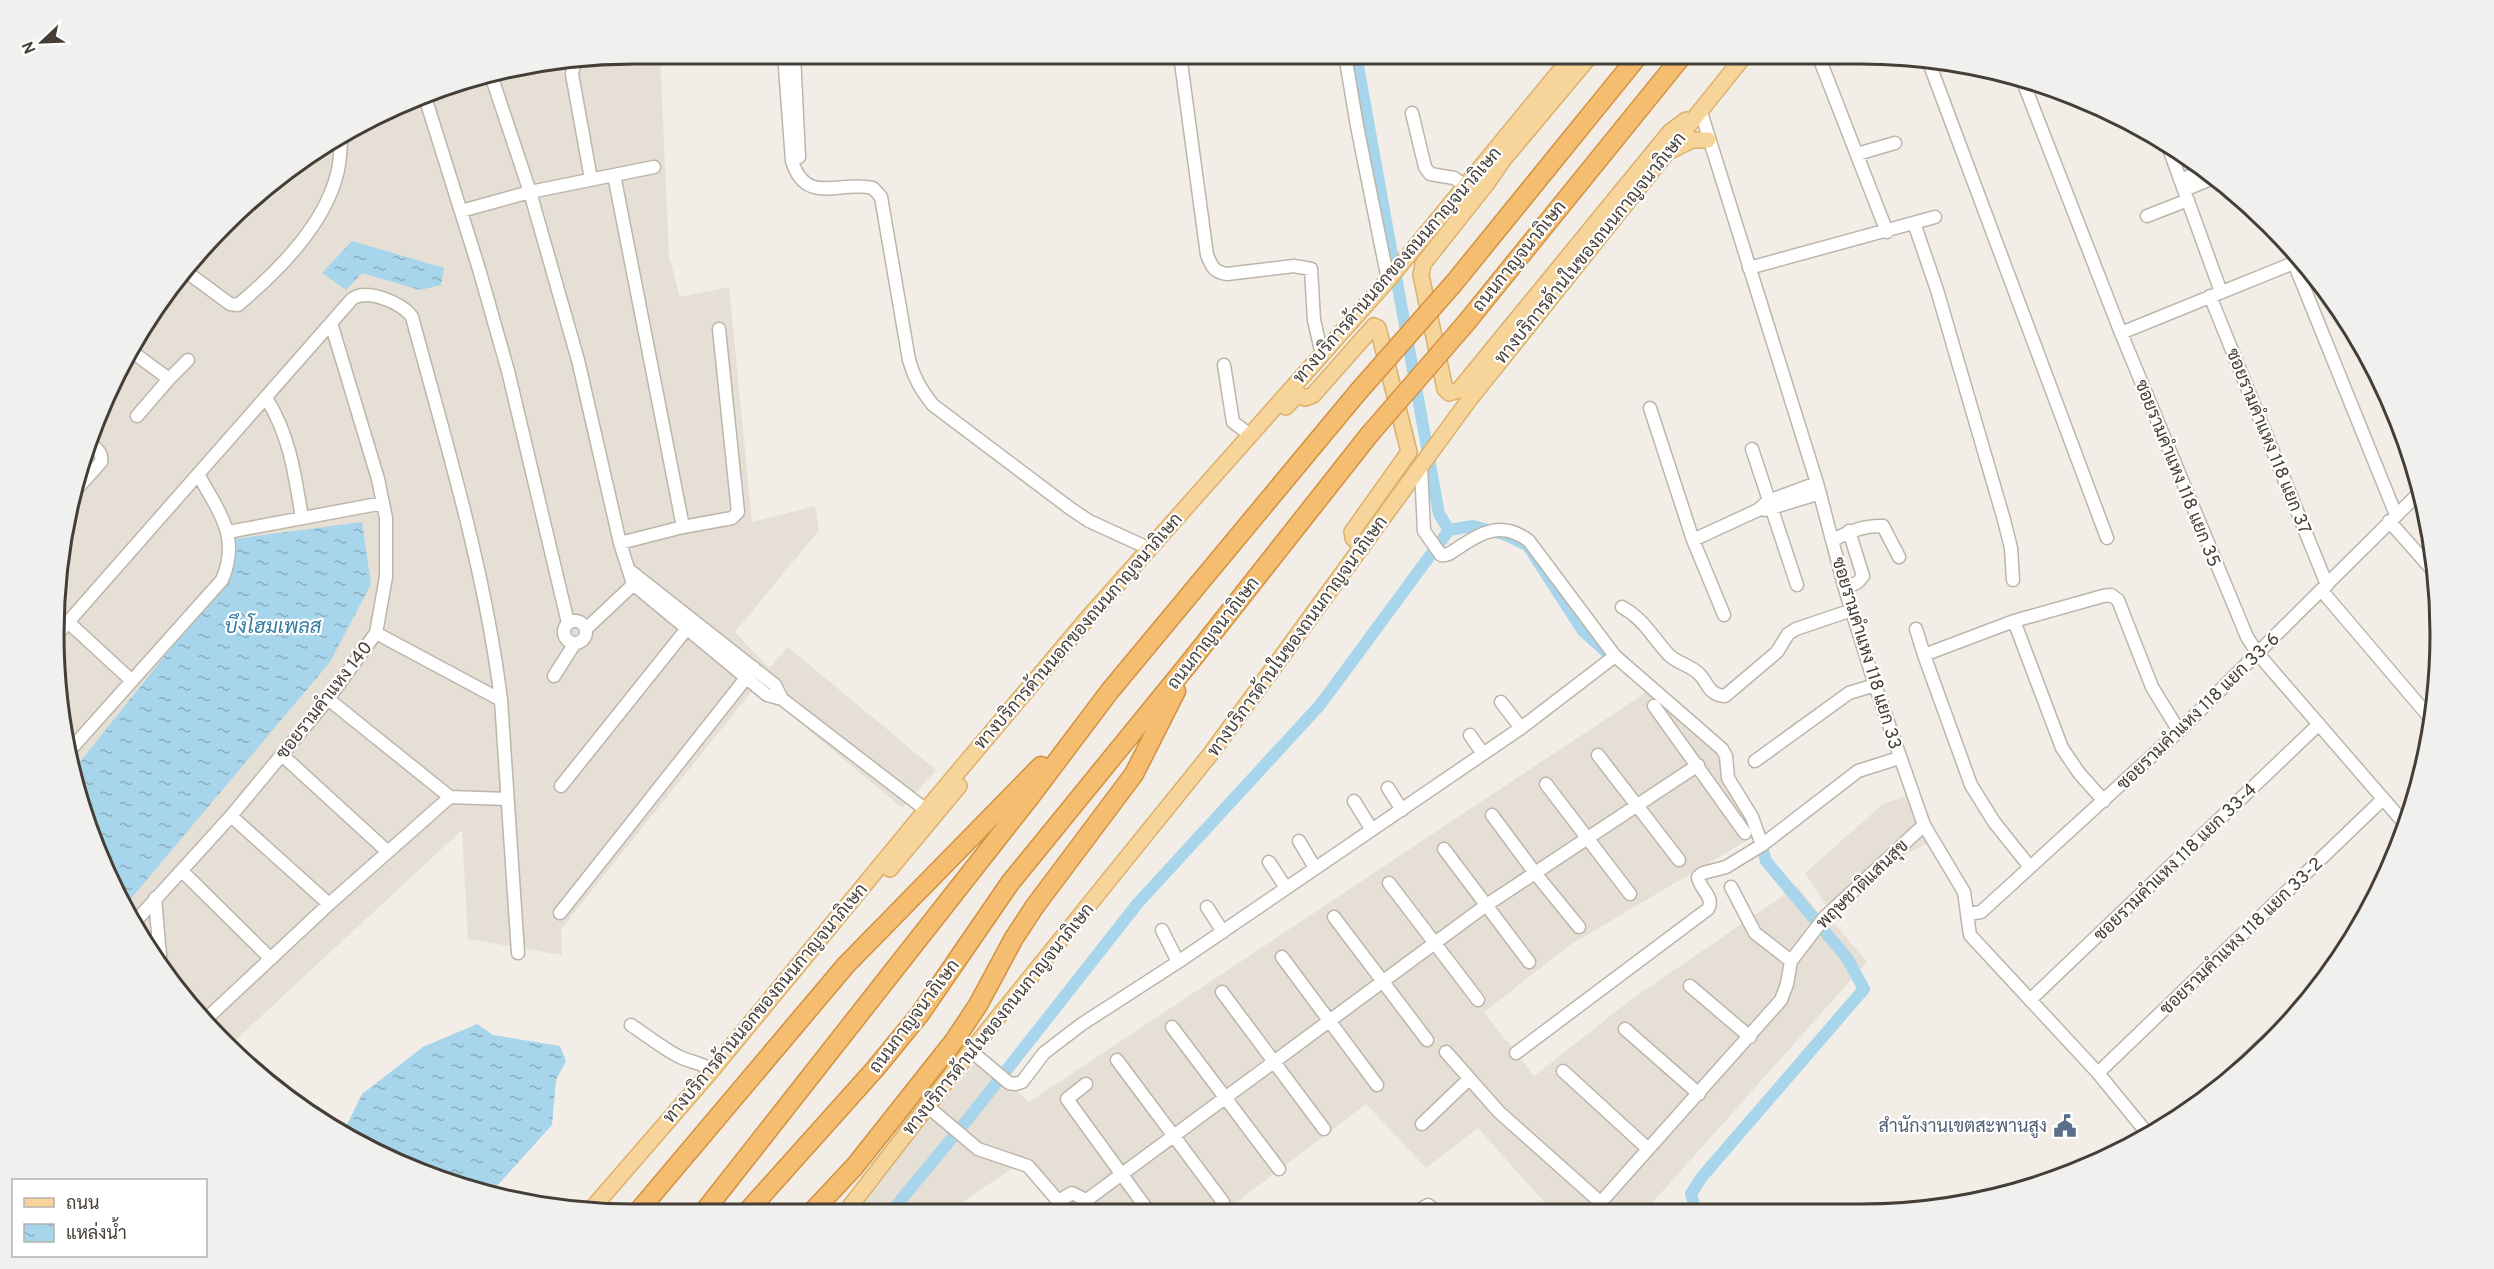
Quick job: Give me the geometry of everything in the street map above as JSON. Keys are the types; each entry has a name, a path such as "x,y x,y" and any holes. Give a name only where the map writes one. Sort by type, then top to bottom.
{"highway":[{"name":"ถนนกาญจนาภิเษก","path":"711,1204 1023,806 1109,692 1358,392 1454,284 1632,64"},
{"name":"ถนนกาญจนาภิเษก","path":"754,1204 875,1069 905,1032 1010,883 1190,662 1369,435 1466,322 1676,64"},
{"path":"819,1204 855,1166 972,1014 1014,938 1035,906 1134,774 1190,662"},
{"path":"644,1204 846,965 1021,787 1109,692"}],"main road":[{"name":"ทางบริการด้านนอกของถนนกาญจนาภิเษก","path":"597,1203 712,1070 926,810 1148,548 1249,434 1390,284 1566,64"},
{"path":"1414,255 1503,160 1583,64"},
{"name":"ทางบริการด้านในของถนนกาญจนาภิเษก","path":"853,1204 933,1111 971,1051 1209,756 1469,400 1738,64"},
{"path":"1503,160 1421,270 1445,389 1449,393 1459,390 1670,132 1700,109"},
{"path":"1669,152 1692,140 1708,140"},
{"path":"608,1203 721,1073 1057,670 1298,394 1390,284"},
{"path":"1298,394 1305,398 1312,395 1374,327 1378,328 1409,452 1352,532 1353,538 1362,547"}],"street":[{"path":"786,64 791,94"},
{"path":"793,64 791,94 792,161 798,177 802,183 819,189 856,185 873,188 881,197 909,360 914,379 933,405 1089,521 1148,548"},
{"path":"1181,64 1207,255 1212,268 1217,273 1227,274 1294,266 1311,270 1314,320 1322,355"},
{"path":"1347,64 1390,284"},
{"path":"1822,64 1887,232"},
{"path":"573,68 572,74 591,179"},
{"path":"1932,69 2107,538"},
{"path":"493,82 530,192 578,360 620,543 629,570 637,581 750,673 767,695 782,699 926,810"},
{"name":"ซอยรามคำแหง 118 แยก 35","path":"2026,90 2121,333 2238,620 2258,654 2399,817"},
{"path":"427,104 508,371 568,623 564,634 575,644"},
{"name":"ซอยรามคำแหง 118 แยก 33","path":"1700,109 1818,488 1845,589 1875,685 1924,825 1964,892 1970,935 2098,1073 2143,1128"},
{"path":"1412,113 1425,167 1430,174 1454,178 1466,186"},
{"path":"1857,154 1895,143"},
{"path":"192,276 230,304 238,305 245,299 281,263 317,218 331,194 338,173 341,146"},
{"name":"ซอยรามคำแหง 118 แยก 37","path":"2173,159 2216,294 2324,588 2425,711"},
{"path":"460,211 530,192 654,167"},
{"path":"614,175 683,527"},
{"path":"2147,216 2184,190 2197,176"},
{"path":"2184,190 2205,182"},
{"path":"1749,268 1935,217"},
{"path":"1914,223 1937,290 2011,548 2013,580"},
{"path":"2121,333 2292,264"},
{"path":"2305,279 2392,518 2425,560"},
{"path":"131,680 65,626 352,299 360,295 405,307 412,317 470,532 496,659 501,700 518,953"},
{"name":"ซอยรามคำแหง 140","path":"139,917 231,816 282,755 328,699 376,633 386,577 386,518 378,479 331,323"},
{"path":"620,543 683,527 732,518 738,512 719,329"},
{"path":"137,356 169,379"},
{"path":"137,416 188,360"},
{"path":"1224,365 1233,422 1249,434"},
{"path":"266,398 277,416 286,439 302,518"},
{"path":"1650,408 1693,540 1724,615"},
{"path":"87,478 101,462 102,456 96,448"},
{"path":"1752,449 1766,507 1797,585"},
{"path":"1421,466 1424,531 1441,555 1446,555 1498,530 1513,530 1529,541 1616,656 1722,749 1726,756 1728,778 1752,817 1762,845"},
{"path":"75,745 222,580 230,557 228,532 198,474"},
{"path":"1693,540 1766,507 1818,488"},
{"name":"ซอยรามคำแหง 118 แยก 33-6","path":"1967,914 1981,912 2104,801 2258,654 2413,499"},
{"path":"228,532 383,503"},
{"path":"1833,540 1849,531 1883,526 1899,557"},
{"path":"1845,589 1858,582 1863,576 1849,531"},
{"path":"554,676 575,644 585,638 586,629 637,581"},
{"path":"1924,655 2014,621 2103,596 2111,596 2118,600 2152,687 2179,731"},
{"path":"1623,608 1633,613 1646,626 1669,655 1689,666 1701,676 1710,690 1720,696 1731,693 1777,652 1788,634 1796,629 1852,610"},
{"path":"568,623 579,621 586,629"},
{"path":"2014,621 2062,748 2079,773 2104,801"},
{"path":"561,786 689,625"},
{"path":"1916,629 1971,785 1994,822 2030,867"},
{"path":"376,633 501,700"},
{"path":"971,1051 1009,1083 1022,1082 1044,1053 1082,1024 1178,963 1521,728 1616,656"},
{"path":"560,913 750,673"},
{"path":"1755,761 1849,693 1875,685"},
{"path":"328,699 450,797 507,799"},
{"path":"1501,702 1521,728"},
{"path":"1654,706 1745,833"},
{"name":"ซอยรามคำแหง 118 แยก 33-4","path":"2030,1000 2319,724"},
{"path":"1470,735 1483,754"},
{"path":"282,755 388,852"},
{"path":"1598,755 1679,860"},
{"path":"1515,1053 1708,909 1711,904 1710,898 1698,877 1740,859 1762,845 1858,771 1899,758"},
{"path":"1086,1204 1121,1174 1485,906 1698,765"},
{"path":"1546,784 1630,894"},
{"path":"1388,788 1402,810"},
{"path":"210,1015 329,904 450,797"},
{"name":"ซอยรามคำแหง 118 แยก 33-2","path":"2098,1073 2383,799"},
{"path":"1354,801 1372,830"},
{"path":"1492,815 1579,927"},
{"path":"231,816 329,904"},
{"name":"พฤษชาติแสนสุข","path":"1599,1204 1781,1000 1787,984 1791,961 1824,918 1924,825"},
{"path":"1299,841 1315,868"},
{"path":"1444,849 1528,962"},
{"path":"1269,862 1286,888"},
{"path":"182,871 270,959"},
{"path":"1389,883 1478,1000"},
{"path":"1731,887 1755,933 1791,961"},
{"path":"155,898 159,948"},
{"path":"1207,907 1223,932"},
{"path":"1334,917 1427,1040"},
{"path":"1162,930 1178,963"},
{"path":"1282,957 1377,1085"},
{"path":"1690,986 1750,1037"},
{"path":"1222,992 1324,1129"},
{"path":"631,1025 674,1054 685,1060 702,1063 712,1070"},
{"path":"1172,1027 1279,1169"},
{"path":"1625,1029 1699,1094"},
{"name":"พฤษชาติแสนสุข","path":"1446,1052 1499,1113 1593,1204"},
{"path":"1118,1060 1223,1202"},
{"path":"1563,1071 1647,1148"},
{"path":"1422,1124 1469,1079"},
{"path":"1086,1084 1067,1099 1143,1204"},
{"path":"933,1111 975,1146 995,1156 1018,1161 1028,1166 1058,1204"},
{"path":"1062,1204 1064,1196 1072,1193 1080,1195 1082,1204"}],"shaded area":[{"path":"660,64 669,256 680,297 729,287 752,522 815,506 819,530 735,632 769,668 788,647 936,770 902,808 756,686 561,929 562,955 468,939 462,830 234,1041 231,1038 182,981 141,920 108,853 84,782 69,709 64,634 69,560 84,487 108,416 123,382 161,318 182,288 231,231 288,182 349,141 382,123 451,95 523,75 560,69"},
{"path":"1648,691 1724,757 1758,834 1570,945 1484,1012 1534,1076 1632,999 1797,886 1819,914 1826,905 1805,873 1883,804 1912,794 1933,841 1906,854 1832,921 1867,962 1651,1204 1546,1204 1478,1128 1426,1168 1366,1104 1235,1204 1056,1204 1020,1163 960,1204 864,1204 930,1117 979,1058 1029,1102"}],"water":[{"path":"352,241 444,268 441,285 420,290 362,273 346,290 322,273"},
{"name":"บึงโฮมเพลส","path":"362,522 371,584 330,662 130,900 108,853 95,818 79,763 231,573 233,539"},
{"path":"477,1024 493,1035 560,1046 566,1061 556,1080 552,1125 496,1187 416,1161 346,1126 362,1094 423,1047"}],"waterway":[{"path":"1358,64 1439,514 1449,530 1473,526 1506,535 1528,546 1583,631 1612,657"},
{"path":"897,1204 972,1114 1138,903 1320,705 1449,530"},
{"path":"1694,1204 1691,1194 1701,1178 1864,989 1847,958 1766,861 1759,836"}],"place":[{"name":"สำนักงานเขตสะพานสูง","path":"2065,1126"}]}
